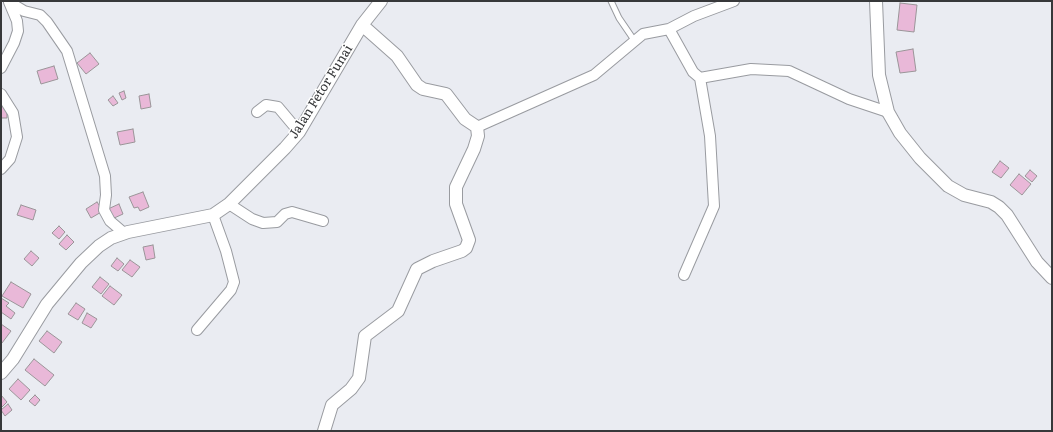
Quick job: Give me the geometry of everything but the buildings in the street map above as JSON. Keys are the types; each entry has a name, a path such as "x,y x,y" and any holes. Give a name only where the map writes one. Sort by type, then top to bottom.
{"street":[{"path":"1,68 14,43 18,31 15,16 9,1"},
{"path":"9,1 24,11 40,15 47,22 67,51 104,176 106,195 104,210 110,221 124,233"},
{"name":"Jalan Fetor Funai","path":"1,373 14,359 47,304 81,263 99,246 111,238 124,233 213,215 229,204 299,132 362,25 381,1"},
{"path":"477,127 594,75 643,34 669,29 694,16 734,1"},
{"path":"876,1 879,75 888,112 909,146 948,186 964,195 991,202 1007,215 1037,262 1052,278"},
{"path":"324,431 332,405 351,389 359,378 365,336 398,311 417,269 466,248 468,238 456,204 456,187 474,150 478,136 477,127 465,119 446,94 423,89 417,85 397,56 362,25"},
{"path":"669,29 693,72 700,78 710,136 714,206 684,276"},
{"path":"700,78 751,69 789,71 849,99 888,112"},
{"path":"1,94 13,113 17,137 10,159 1,169"},
{"path":"257,112 266,105 278,106 299,132"},
{"path":"229,204 252,219 263,223 277,222 285,214 292,212 323,221"},
{"path":"198,330 231,290 234,282 226,251 213,215"}],"lane":[{"path":"611,1 634,40"}]}
